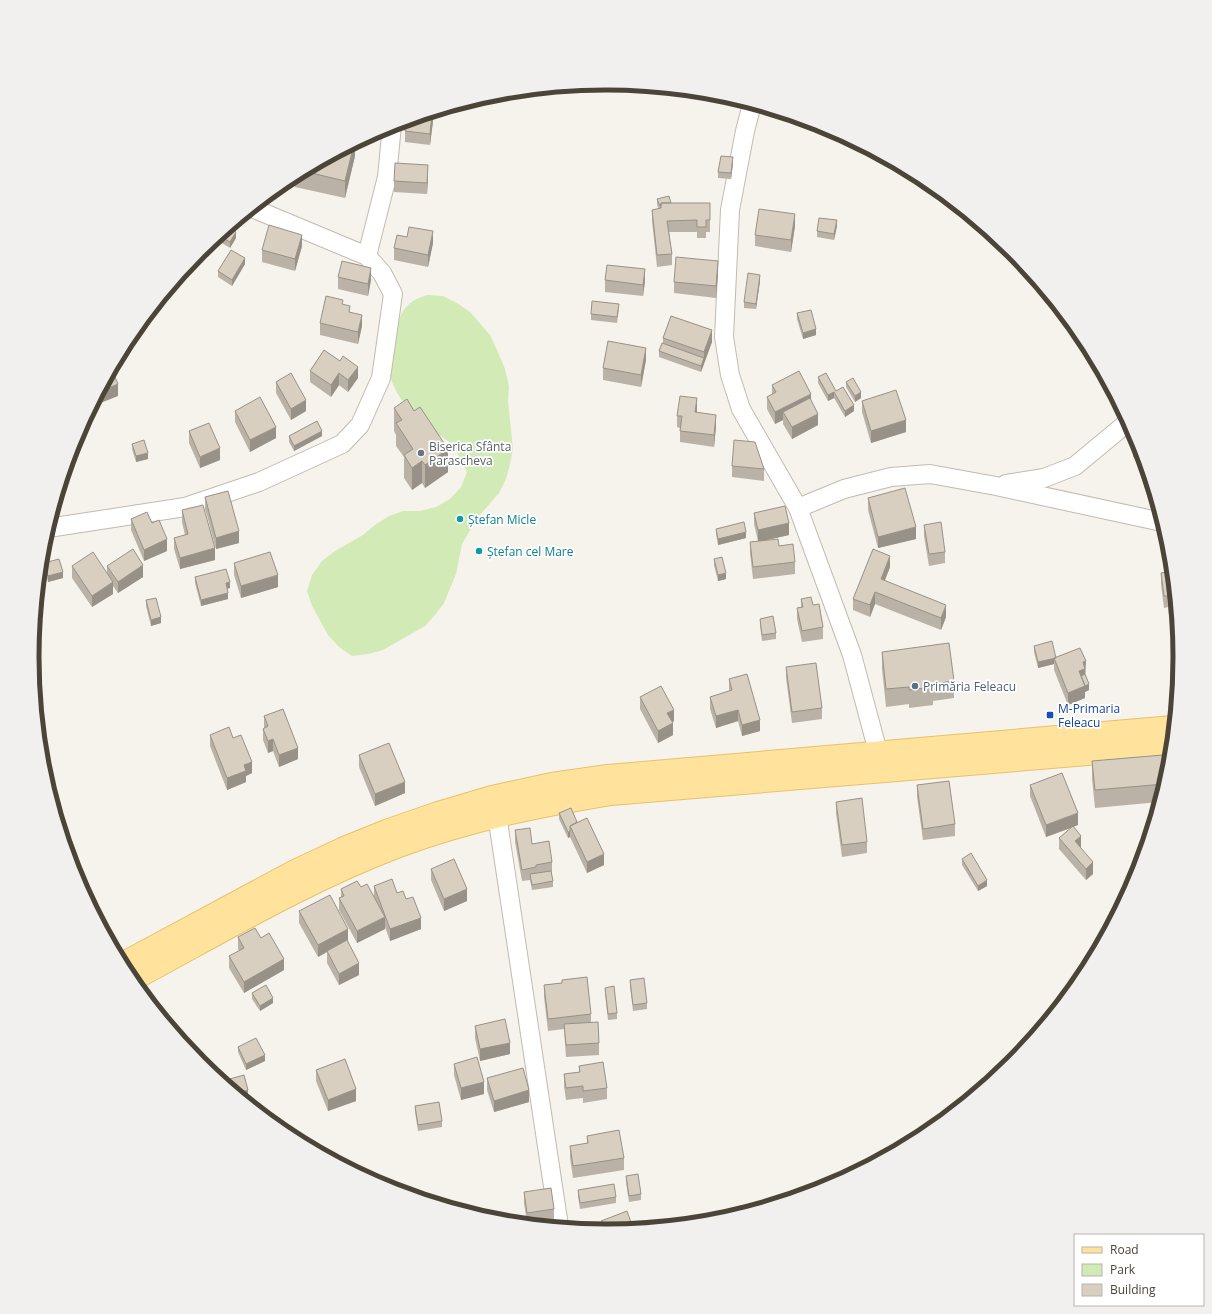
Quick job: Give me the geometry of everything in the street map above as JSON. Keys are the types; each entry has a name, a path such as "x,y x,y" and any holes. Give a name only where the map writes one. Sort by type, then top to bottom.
{"main road":[{"path":"128,961 295,871 342,849 410,822 492,797 552,784 608,776 1168,727"},
{"path":"138,977 302,889 350,866 400,846 497,815 611,794 1165,747"}],"street":[{"path":"751,109 730,210 724,337 730,375 741,408 798,508 852,655 878,752"},
{"path":"367,256 387,177 391,132"},
{"path":"54,527 185,507 259,482 342,444 360,425 381,378 393,294 382,273 367,256 257,210"},
{"path":"996,486 1044,478 1075,466 1124,426"},
{"path":"798,508 844,490 891,477 930,474 996,486 1156,521"},
{"path":"497,815 558,1222"}],"green space":[{"path":"427,295 443,296 457,303 470,312 490,335 505,369 509,386 508,401 513,449 510,464 506,479 499,493 478,517 462,544 456,574 444,603 435,615 425,626 383,650 352,656 339,647 328,635 312,606 307,591 312,575 322,561 335,551 363,535 389,516 403,511 420,511 436,507 450,499 461,487 467,472 453,446 423,424 406,406 396,391 390,375 389,367 392,345 402,312 414,300"}],"building":[{"path":"432,118 430,134 405,131 405,127"},
{"path":"353,149 345,181 312,173"},
{"path":"721,156 733,157 731,173 718,172"},
{"path":"395,163 428,165 427,183 394,181"},
{"path":"669,196 671,203 661,203 660,206 657,199"},
{"path":"661,203 710,203 710,220 706,220 706,227 697,227 697,220 667,221 672,254 657,255 652,210 661,208"},
{"path":"759,209 795,214 791,240 755,235"},
{"path":"819,218 837,220 834,234 817,231"},
{"path":"269,225 302,235 295,259 262,250"},
{"path":"409,227 433,231 428,255 394,248 397,235 407,237"},
{"path":"233,230 236,232 230,242 224,239"},
{"path":"231,250 245,258 232,280 218,271"},
{"path":"676,257 718,261 716,286 674,282"},
{"path":"342,261 371,268 368,284 338,277"},
{"path":"607,265 645,269 643,285 605,280"},
{"path":"748,273 760,275 756,304 744,302"},
{"path":"326,296 343,300 342,304 350,306 349,312 362,315 358,332 320,323"},
{"path":"592,301 619,304 617,317 591,314"},
{"path":"811,310 816,329 803,333 797,313"},
{"path":"671,316 712,330 704,352 663,338"},
{"path":"608,341 646,348 641,375 603,368"},
{"path":"662,343 704,358 701,366 659,351"},
{"path":"324,350 340,361 343,356 358,367 348,380 339,373 331,385 310,371"},
{"path":"799,371 811,394 775,412 767,397 776,392 772,385"},
{"path":"291,373 306,400 291,409 276,382"},
{"path":"826,373 836,391 843,387 854,405 845,411 834,392 828,395 818,377"},
{"path":"114,375 118,384 106,389"},
{"path":"853,378 861,392 855,396 846,382"},
{"path":"896,390 906,420 871,431 862,401"},
{"path":"680,396 697,398 695,412 716,415 714,435 680,431 682,416 677,416"},
{"path":"260,397 276,427 250,440 235,411"},
{"path":"810,398 818,414 792,427 783,412"},
{"path":"407,399 414,411 420,407 448,449 425,465 422,461 412,468 404,455 413,449 396,423 402,420 394,408"},
{"path":"317,421 322,431 294,446 289,436"},
{"path":"209,423 220,448 200,457 189,431"},
{"path":"144,440 148,453 136,456 132,444"},
{"path":"734,440 755,442 764,469 732,466"},
{"path":"905,488 916,527 878,537 868,498"},
{"path":"228,491 239,531 216,538 205,497"},
{"path":"203,505 215,548 180,558 174,538 188,534 182,510"},
{"path":"785,506 789,523 758,530 754,513"},
{"path":"147,512 152,523 159,520 167,539 144,550 131,519"},
{"path":"744,522 746,532 718,539 716,529"},
{"path":"941,522 945,552 929,554 924,525"},
{"path":"778,539 779,546 793,544 795,562 753,567 750,542"},
{"path":"133,549 143,565 118,582 107,566"},
{"path":"873,549 890,556 881,579 946,605 941,618 875,592 870,605 853,599"},
{"path":"93,552 113,582 92,596 72,566"},
{"path":"270,552 278,575 241,586 234,563"},
{"path":"722,557 726,573 718,575 714,559"},
{"path":"59,559 63,572 48,576 46,570 47,562"},
{"path":"226,569 230,582 226,583 228,593 201,600 195,577"},
{"path":"1166,572 1172,636 1168,596 1164,596 1161,573"},
{"path":"811,597 813,605 819,604 823,627 802,631 797,608 803,607 801,599"},
{"path":"156,598 161,617 151,620 146,600"},
{"path":"773,616 776,633 762,635 760,619"},
{"path":"1052,641 1056,658 1038,662 1034,646"},
{"path":"949,643 954,681 932,684 933,687 909,690 909,687 886,689 882,652"},
{"path":"1080,648 1086,661 1083,662 1085,669 1079,671 1085,686 1068,693 1054,658"},
{"path":"816,663 822,708 792,712 786,667"},
{"path":"747,674 760,720 742,725 738,710 716,716 710,697 732,690 729,679"},
{"path":"1085,674 1089,684 1085,686 1081,676"},
{"path":"661,686 674,710 667,713 673,723 658,731 640,697"},
{"path":"283,709 298,748 279,755 273,739 268,741 263,729 268,726 264,716"},
{"path":"229,727 233,738 241,735 252,762 244,765 246,771 227,778 210,735"},
{"path":"389,743 405,782 375,794 359,755"},
{"path":"1163,755 1163,760 1158,784 1095,790 1092,761"},
{"path":"1062,773 1078,813 1046,825 1030,785"},
{"path":"949,781 955,824 923,829 917,785"},
{"path":"862,798 867,842 842,845 836,802"},
{"path":"571,808 577,822 570,826 570,832 568,832 559,813"},
{"path":"587,818 604,854 587,862 570,826"},
{"path":"1073,826 1081,836 1075,841 1093,862 1086,869 1059,838"},
{"path":"530,828 532,844 549,841 552,862 536,865 536,867 522,870 515,830"},
{"path":"971,853 987,880 978,886 962,859"},
{"path":"454,859 467,889 444,899 431,869"},
{"path":"551,871 553,881 532,885 530,874"},
{"path":"392,879 397,893 403,891 406,899 413,897 421,918 390,929 374,886"},
{"path":"357,881 361,887 367,884 385,917 357,931 339,898 344,896 341,889"},
{"path":"330,895 348,929 318,945 299,911"},
{"path":"255,928 261,938 269,933 284,959 244,982 229,956 244,948 238,937"},
{"path":"347,940 359,963 339,974 327,951"},
{"path":"587,977 591,1014 548,1019 544,985 562,983 562,980"},
{"path":"644,978 647,1003 633,1005 630,980"},
{"path":"266,985 273,998 260,1006 252,993"},
{"path":"614,986 617,1013 608,1014 605,988"},
{"path":"505,1019 510,1043 480,1049 475,1026"},
{"path":"598,1022 599,1043 566,1045 564,1024"},
{"path":"256,1038 265,1055 246,1064 238,1047"},
{"path":"477,1057 484,1082 461,1088 454,1064"},
{"path":"345,1059 356,1089 328,1100 316,1070"},
{"path":"603,1062 607,1088 583,1091 583,1086 566,1088 564,1074 580,1072 579,1066"},
{"path":"523,1068 529,1090 494,1101 487,1078"},
{"path":"244,1075 248,1090 242,1092 228,1079"},
{"path":"439,1102 442,1121 418,1125 415,1106"},
{"path":"619,1130 624,1158 573,1166 570,1146 588,1143 587,1136"},
{"path":"638,1174 641,1194 629,1196 626,1176"},
{"path":"614,1184 616,1197 580,1203 578,1190"},
{"path":"551,1188 554,1209 527,1213 524,1192"},
{"path":"627,1211 631,1223 602,1224 601,1221"}],"place":[{"name":"Biserica Sfânta Parascheva","path":"421,453"},
{"name":"Ștefan Micle","path":"460,519"},
{"name":"Ștefan cel Mare","path":"479,551"},
{"name":"Primăria Feleacu","path":"915,686"},
{"name":"M-Primaria Feleacu","path":"1050,715"}]}
